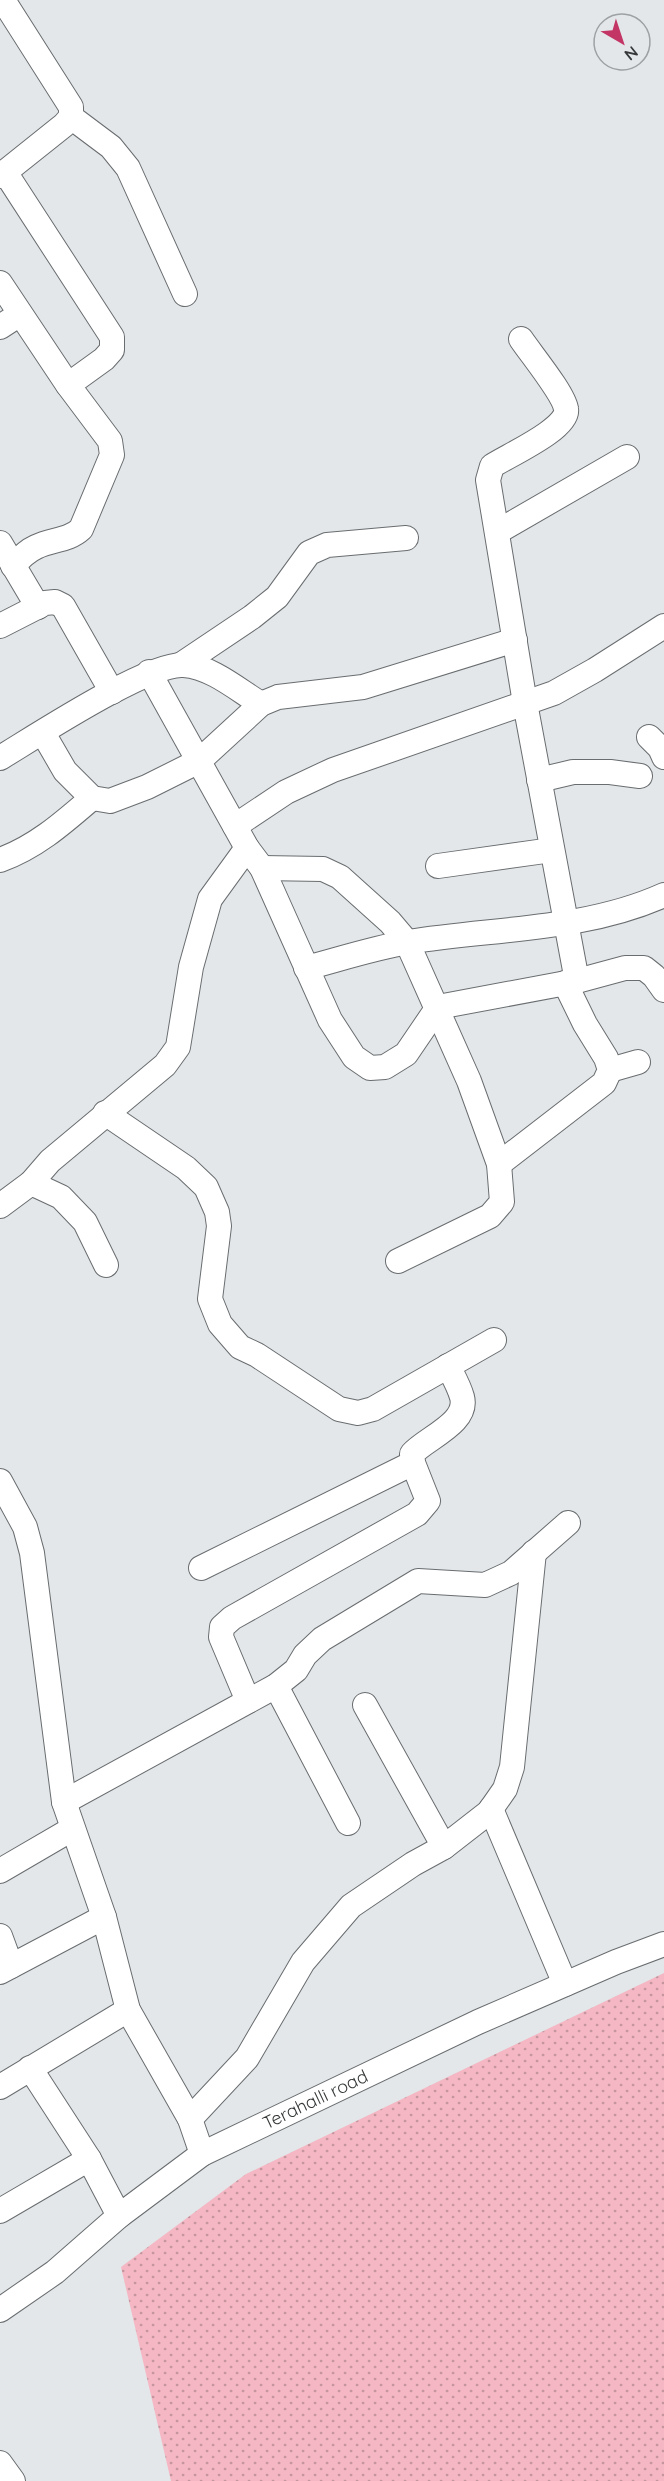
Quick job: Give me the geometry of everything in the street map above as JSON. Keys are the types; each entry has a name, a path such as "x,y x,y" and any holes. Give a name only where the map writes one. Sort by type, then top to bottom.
{"street":[{"path":"3,0 71,107 71,117 2,174 112,337 112,350 104,359 68,385"},
{"path":"71,117 111,147 128,168 185,294"},
{"path":"0,283 68,385 110,441 112,455 81,529 72,537 38,546 27,552 13,566"},
{"path":"0,327 20,314"},
{"path":"521,339 567,410 564,419 554,430 492,466 488,480 565,923 571,982 585,1024 606,1058 610,1070"},
{"path":"497,532 627,457"},
{"path":"0,758 149,672 182,664 271,602 309,553 327,545 406,538"},
{"path":"0,543 38,607"},
{"path":"0,626 38,607 55,602 63,606 112,692"},
{"path":"234,826 286,792 333,771 554,693 664,626"},
{"path":"43,733 65,771 92,798 110,801 147,787 198,761 261,704 278,697 363,687 515,640"},
{"path":"182,664 204,670 261,704"},
{"path":"149,672 247,849 262,868 330,1020 354,1058 370,1068 385,1067 406,1054 438,1007 571,982 625,968 644,968 654,976 664,990"},
{"path":"649,737 660,748 664,757"},
{"path":"539,780 573,772 610,772 640,776"},
{"path":"0,860 20,853 38,842 92,798"},
{"path":"0,1206 31,1183 50,1161 105,1113 149,1080 165,1065 178,1047 191,967 210,899 247,849"},
{"path":"438,866 552,850"},
{"path":"262,868 323,869 340,877 390,922 407,942 438,1007 469,1081 499,1164 502,1202 490,1216 398,1261"},
{"path":"306,968 407,942 565,923 642,905 664,895"},
{"path":"499,1164 603,1083 610,1070 638,1062"},
{"path":"105,1113 186,1168 206,1187 217,1212 219,1226 210,1299 220,1324 240,1347 257,1355 339,1409 358,1413 373,1409 494,1340"},
{"path":"31,1183 61,1197 85,1222 106,1265"},
{"path":"248,1701 221,1637 222,1627 232,1618 417,1514 429,1502 413,1463 412,1454 455,1421 463,1408 462,1397 448,1366"},
{"path":"201,1568 413,1463"},
{"path":"0,1481 25,1527 32,1553 64,1802 72,1829 104,1917 128,2010 190,2119 202,2154"},
{"path":"64,1802 276,1686 296,1670 305,1655 322,1639 418,1581 485,1585 511,1573 568,1523"},
{"path":"190,2119 247,2058 303,1962 351,1905 413,1864 444,1847 491,1809 505,1789 512,1767 534,1552"},
{"path":"276,1686 348,1823"},
{"path":"365,1705 444,1847"},
{"path":"491,1809 565,1984"},
{"path":"0,1870 72,1829"},
{"path":"0,1936 6,1969 104,1917"},
{"name":"Terahalli road","path":"0,2310 55,2272 119,2216 202,2154 478,2022 664,1944"},
{"path":"0,2087 128,2010"},
{"path":"30,2068 89,2159 119,2216"},
{"path":"0,2211 89,2159"},
{"path":"0,2463 13,2481"}],"shaded area":[{"path":"664,1973 664,2481 171,2481 121,2267 246,2174"}]}
